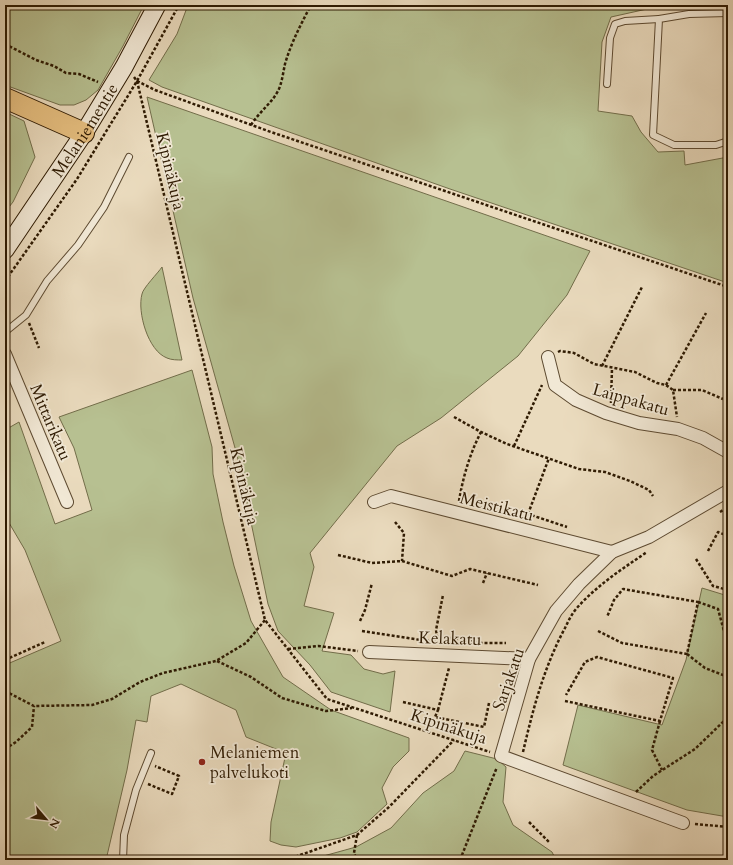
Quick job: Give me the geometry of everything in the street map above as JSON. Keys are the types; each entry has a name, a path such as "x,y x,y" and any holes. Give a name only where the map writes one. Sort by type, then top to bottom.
{"highway":[{"path":"5,98 84,133"}],"main road":[{"name":"Melaniementie","path":"5,250 84,133 157,5"}],"street":[{"name":"Mittarikatu","path":"5,354 67,502"},
{"name":"Laippakatu","path":"548,357 555,385 576,400 611,415 639,423 678,430 703,438 728,452"},
{"name":"Sarjakatu","path":"501,756 529,659 556,611 579,584 612,552 649,537 728,491"},
{"name":"Meistikatu","path":"374,502 391,496 612,552"},
{"name":"Kelakatu","path":"369,652 529,659"},
{"path":"501,756 683,823"}],"lane":[{"path":"607,84 610,38 616,24 625,21 659,19 689,14 728,13 728,18"},
{"path":"659,19 652,135 674,145 716,145 728,141"},
{"path":"5,332 26,315 47,281 78,245 104,207 129,157"},
{"path":"123,860 124,835 140,781 151,752"}],"path":[{"path":"5,281 77,179 137,81 179,5"},
{"path":"251,125 278,91 285,65 300,24 311,5"},
{"path":"5,44 66,73 79,74 111,88"},
{"path":"137,81 154,90 271,132 728,287"},
{"name":"Kipinäkuja","path":"137,81 264,620 327,699 501,756"},
{"path":"602,366 642,287"},
{"path":"666,385 706,313"},
{"path":"26,315 40,348"},
{"path":"548,357 560,351 574,353 594,364 635,372 657,383 666,385 673,390 702,390 723,399"},
{"path":"611,415 612,368"},
{"path":"514,446 542,384"},
{"path":"673,390 678,430"},
{"path":"454,417 481,432 514,446 579,469 605,472 649,490 653,496"},
{"path":"454,513 475,444 481,432"},
{"path":"528,514 549,458"},
{"path":"715,514 728,507"},
{"path":"395,522 404,533 402,560"},
{"path":"708,552 718,532 728,536"},
{"path":"520,763 536,699 556,644 575,610 604,582 650,550"},
{"path":"338,555 372,563 402,560 452,576 470,569 538,585"},
{"path":"696,559 713,586 728,590"},
{"path":"483,583 487,573"},
{"path":"360,622 365,610 372,583"},
{"path":"607,617 614,600 623,589 698,602 718,609 728,646"},
{"path":"431,655 437,636 436,630 443,595"},
{"path":"687,654 698,602"},
{"path":"5,691 34,706 92,705 112,699 140,682 162,673 216,661 246,643 264,620"},
{"path":"362,631 427,641 437,636 482,643 506,643"},
{"path":"598,631 622,643 687,654 705,668 728,677"},
{"path":"5,660 45,642"},
{"path":"288,649 318,646 369,652"},
{"path":"452,656 435,717 484,727 489,703"},
{"path":"566,695 585,662 597,657 673,678 652,750 662,770"},
{"path":"216,661 251,677 282,698 326,711 353,708"},
{"path":"565,701 660,721"},
{"path":"403,702 438,710"},
{"path":"5,749 16,742 32,728 34,706"},
{"path":"626,802 653,776 695,749 724,721 728,712"},
{"path":"286,860 357,835 389,807 454,740"},
{"path":"460,860 501,756"},
{"path":"140,781 172,794 179,776 147,763"},
{"path":"529,822 549,842"},
{"path":"683,823 728,826"},
{"path":"357,835 354,852 357,860"}],"green space":[{"path":"5,5 144,5 98,90 86,100 74,105 60,105 5,85"},
{"path":"188,5 665,5 611,17 602,42 598,111 632,116 641,132 658,152 684,151 685,165 728,157 728,283 450,189 162,87 149,80 177,34"},
{"path":"147,97 590,251 567,295 518,356 441,418 397,446 310,553 314,567 304,606 334,613 322,651 351,655 364,669 383,674 395,671 390,712 331,692 310,665 278,631 268,604 237,455 193,298"},
{"path":"5,112 24,121 35,157 13,202 5,212"},
{"path":"162,267 182,360 169,359 160,354 154,348 149,339 141,311 143,291"},
{"path":"192,370 212,447 213,474 223,522 234,566 251,621 283,677 331,710 409,738 409,751 393,767 382,788 387,804 357,832 340,838 296,847 281,845 270,841 271,822 286,753 246,737 236,710 181,684 151,696 147,722 136,720 127,770 106,860 5,860 5,665 61,641 25,550 5,516 5,430 19,422 55,524 92,510 74,448 59,417"},
{"path":"702,588 728,596 728,817 687,810 563,765 578,705 662,725 686,660"},
{"path":"465,751 497,759 506,767 503,802 513,825 552,852 556,860 309,860 356,847 391,828 423,793 454,771"}],"place":[{"name":"Melaniemen palvelukoti","path":"202,762"}]}
